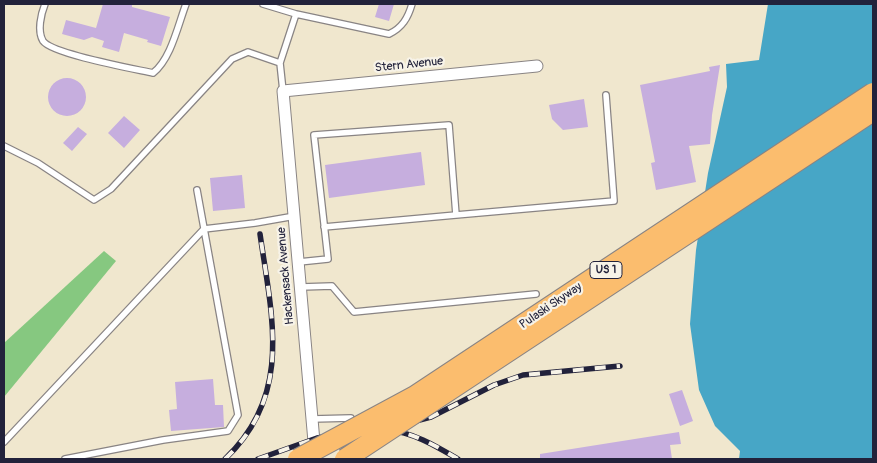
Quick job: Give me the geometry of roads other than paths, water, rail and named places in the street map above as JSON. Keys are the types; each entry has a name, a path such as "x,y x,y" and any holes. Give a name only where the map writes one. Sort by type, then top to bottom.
{"highway":[{"name":"Pulaski Skyway","path":"298,459 423,390 873,93"},
{"name":"Pulaski Skyway","path":"344,459 357,445 873,110"},
{"path":"308,459 333,440"}],"street":[{"name":"Stern Avenue","path":"284,91 537,66"},
{"name":"Hackensack Avenue","path":"284,91 315,459"}],"lane":[{"path":"45,4 42,13 41,36 48,46 74,55 153,73 159,69 166,59 186,4"},
{"path":"263,4 296,14 389,34 399,30 410,14 412,4"},
{"path":"284,91 280,62 296,14"},
{"path":"4,146 38,163 94,200 112,189 232,59 248,52 280,62"},
{"path":"324,227 614,200 606,95"},
{"path":"299,262 328,258 314,135 449,125 456,215"},
{"path":"66,459 163,440 228,432 238,415 197,190"},
{"path":"4,442 204,229 295,216"},
{"path":"301,287 332,286 354,312 536,294"},
{"path":"312,419 351,418 357,445"}],"water":[{"path":"768,4 873,4 873,459 739,459 740,451 715,426 699,390 690,324 696,250 708,173 727,87 726,64 759,60"}],"railway":[{"path":"225,459 247,434 261,409 269,382 272,354 272,325 260,234"},
{"path":"258,459 317,438 408,423 431,417 494,385 523,375 620,366"},
{"path":"387,430 415,437 458,459"}]}
